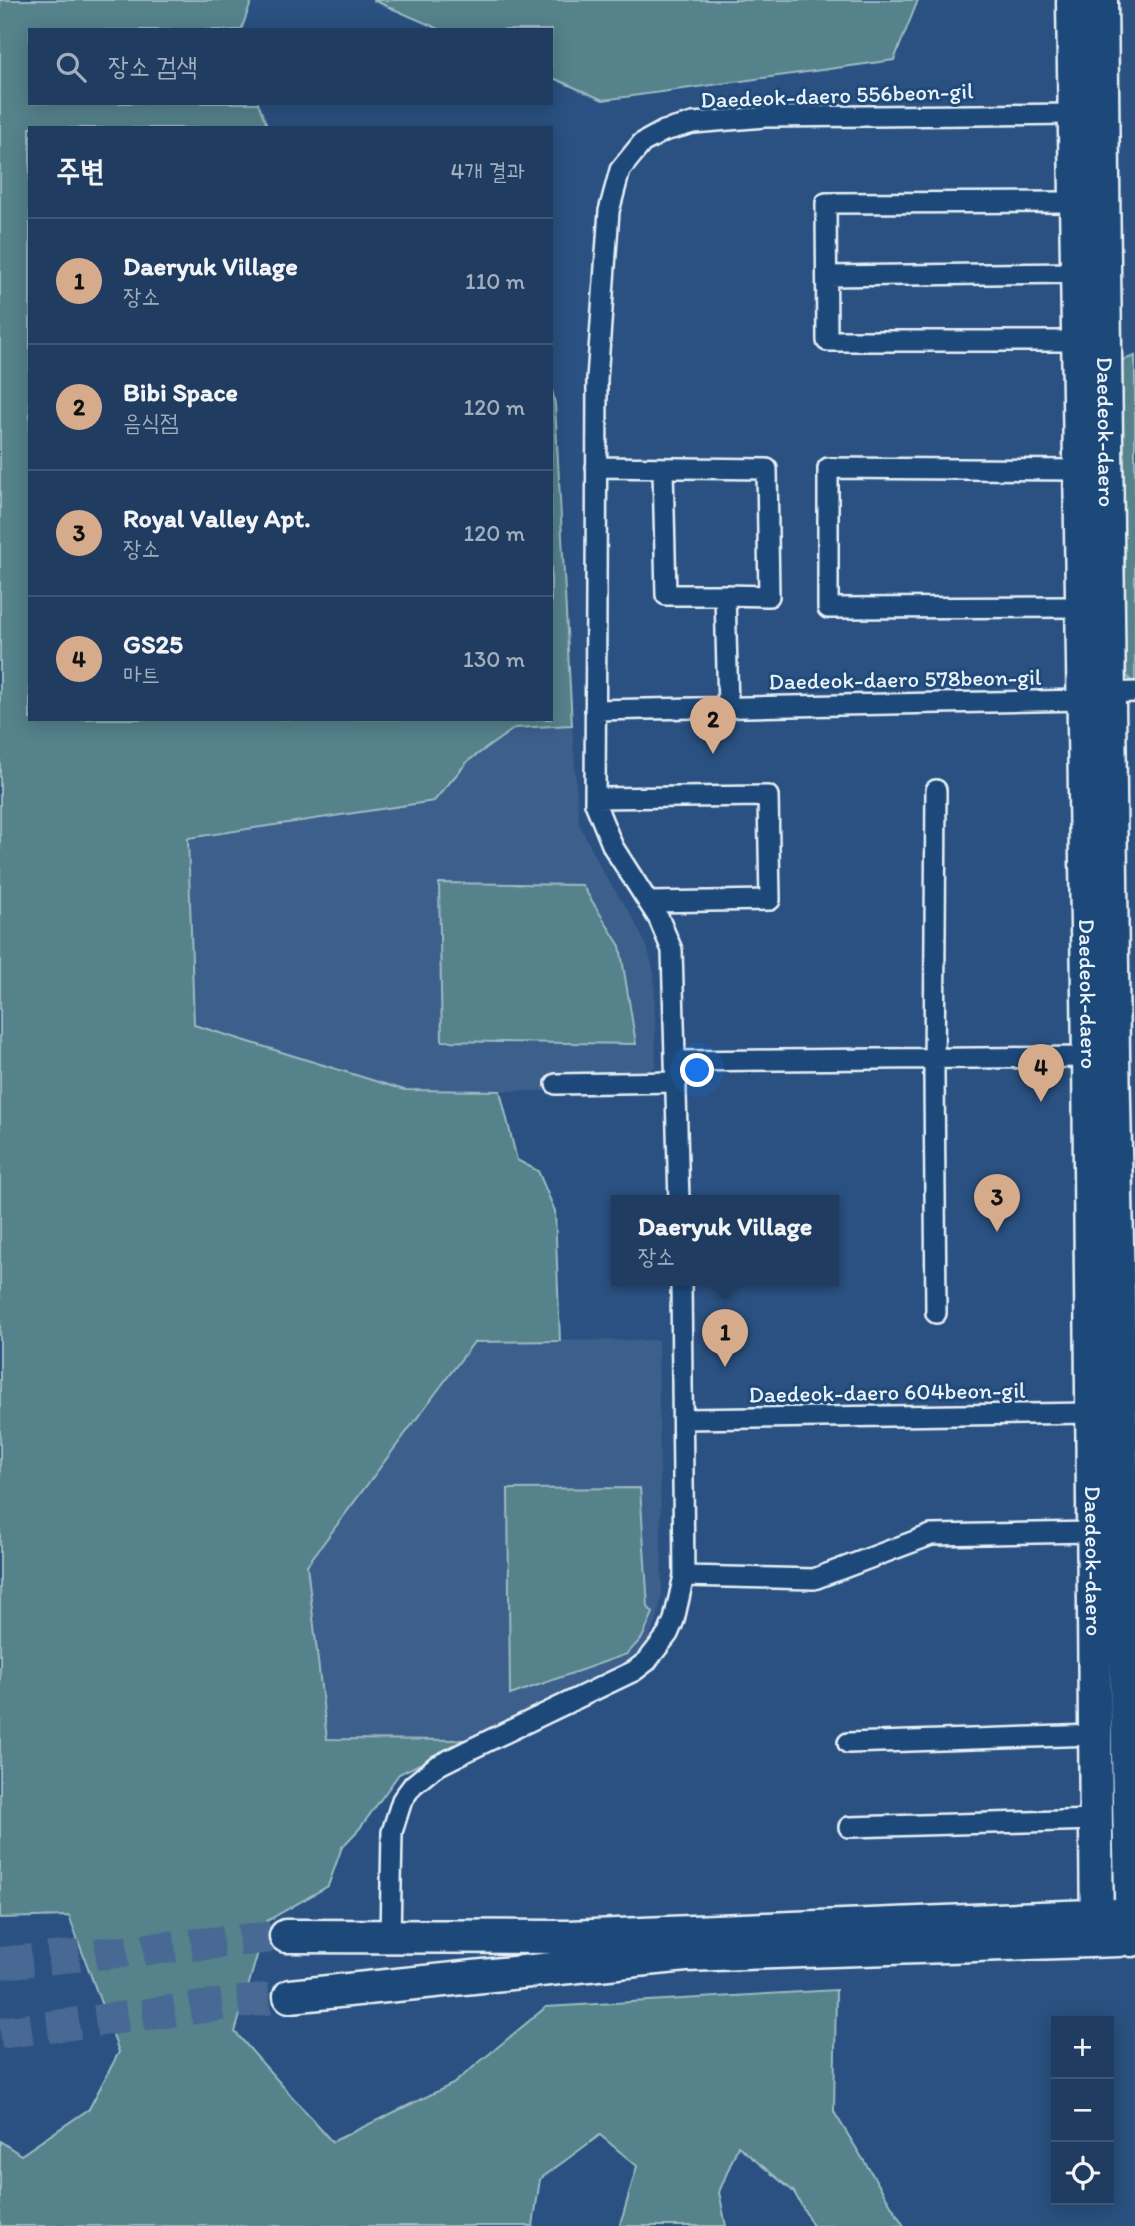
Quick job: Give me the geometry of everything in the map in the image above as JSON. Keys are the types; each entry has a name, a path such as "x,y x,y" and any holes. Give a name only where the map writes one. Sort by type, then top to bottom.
{"main road":[{"name":"Daedeok-daero","path":"1073,0 1082,607 1109,695"},
{"name":"Daedeok-daero","path":"1101,0 1109,695 1118,1056 1116,1416 1133,1927 1097,1928 1093,1532 1116,1416 1125,1123 1118,1056"},
{"path":"286,1936 568,1937 1097,1928"},
{"path":"290,1996 687,1955 1097,1928"}],"street":[{"name":"Daedeok-daero 556beon-gil","path":"679,1195 672,950 659,919 613,847 595,798 597,379 609,211 620,170 642,143 664,131 694,123 765,117 1075,114"},
{"path":"1076,202 826,203 827,341 1078,341"},
{"path":"827,276 1077,273"},
{"path":"596,467 767,469 769,596 666,595 663,469"},
{"path":"1080,470 828,468 828,608 1082,607"},
{"path":"725,595 728,707"},
{"name":"Daedeok-daero 578beon-gil","path":"595,710 1109,695"},
{"path":"936,790 936,1313"},
{"path":"595,798 768,796 770,900 649,902"},
{"path":"677,1061 1118,1056"},
{"path":"556,1084 677,1082"},
{"path":"390,1937 392,1832 402,1800 413,1785 435,1767 634,1671 647,1661 668,1634 684,1576 681,1286"},
{"name":"Daedeok-daero 604beon-gil","path":"683,1419 1116,1416"},
{"path":"684,1576 814,1579 931,1535 1093,1532"},
{"path":"848,1743 1095,1735"},
{"path":"849,1827 1096,1820"}],"shaded area":[{"path":"572,725 579,824 604,874 632,916 647,947 654,972 656,1066 646,1073 558,1074 557,1091 405,1090 193,1025 188,838 434,801 468,761 515,728"},
{"path":"1135,1175 1135,1287 1134,1287 1133,1179"},
{"path":"658,1340 662,1594 657,1621 645,1647 624,1668 469,1740 327,1739 307,1565 474,1341"}],"green space":[{"path":"0,0 252,0 242,28 28,28 28,105 259,105 267,126 28,126 28,721 553,721 553,395 572,725 515,728 468,761 434,801 188,838 194,1025 404,1090 500,1091 517,1160 538,1171 555,1211 560,1341 474,1342 307,1565 327,1739 469,1740 399,1774 360,1828 342,1847 328,1886 267,1921 235,2032 332,2142 453,2084 546,2007 836,1990 834,2112 904,2226 813,2226 794,2192 738,2146 719,2192 726,2226 620,2226 637,2166 600,2135 540,2179 533,2226 0,2226 0,2141 21,2155 89,2109 119,2052 69,1916 0,1918"},
{"path":"373,0 918,0 894,60 603,100 553,78 553,28 436,28"},
{"path":"1135,356 1134,684 1120,669 1120,361"},
{"path":"439,883 582,885 620,946 636,1044 442,1041"},
{"path":"640,1488 648,1607 653,1613 642,1638 627,1654 510,1695 508,1489"}],"tunnel":[{"path":"0,1963 286,1936"},
{"path":"0,2033 290,1996"}],"place":[{"name":"Bibi Space","path":"713,754"},
{"name":"GS25","path":"1041,1102"},
{"name":"Royal Valley Apt.","path":"997,1232"},
{"name":"Daeryuk Village","path":"725,1367"}]}
